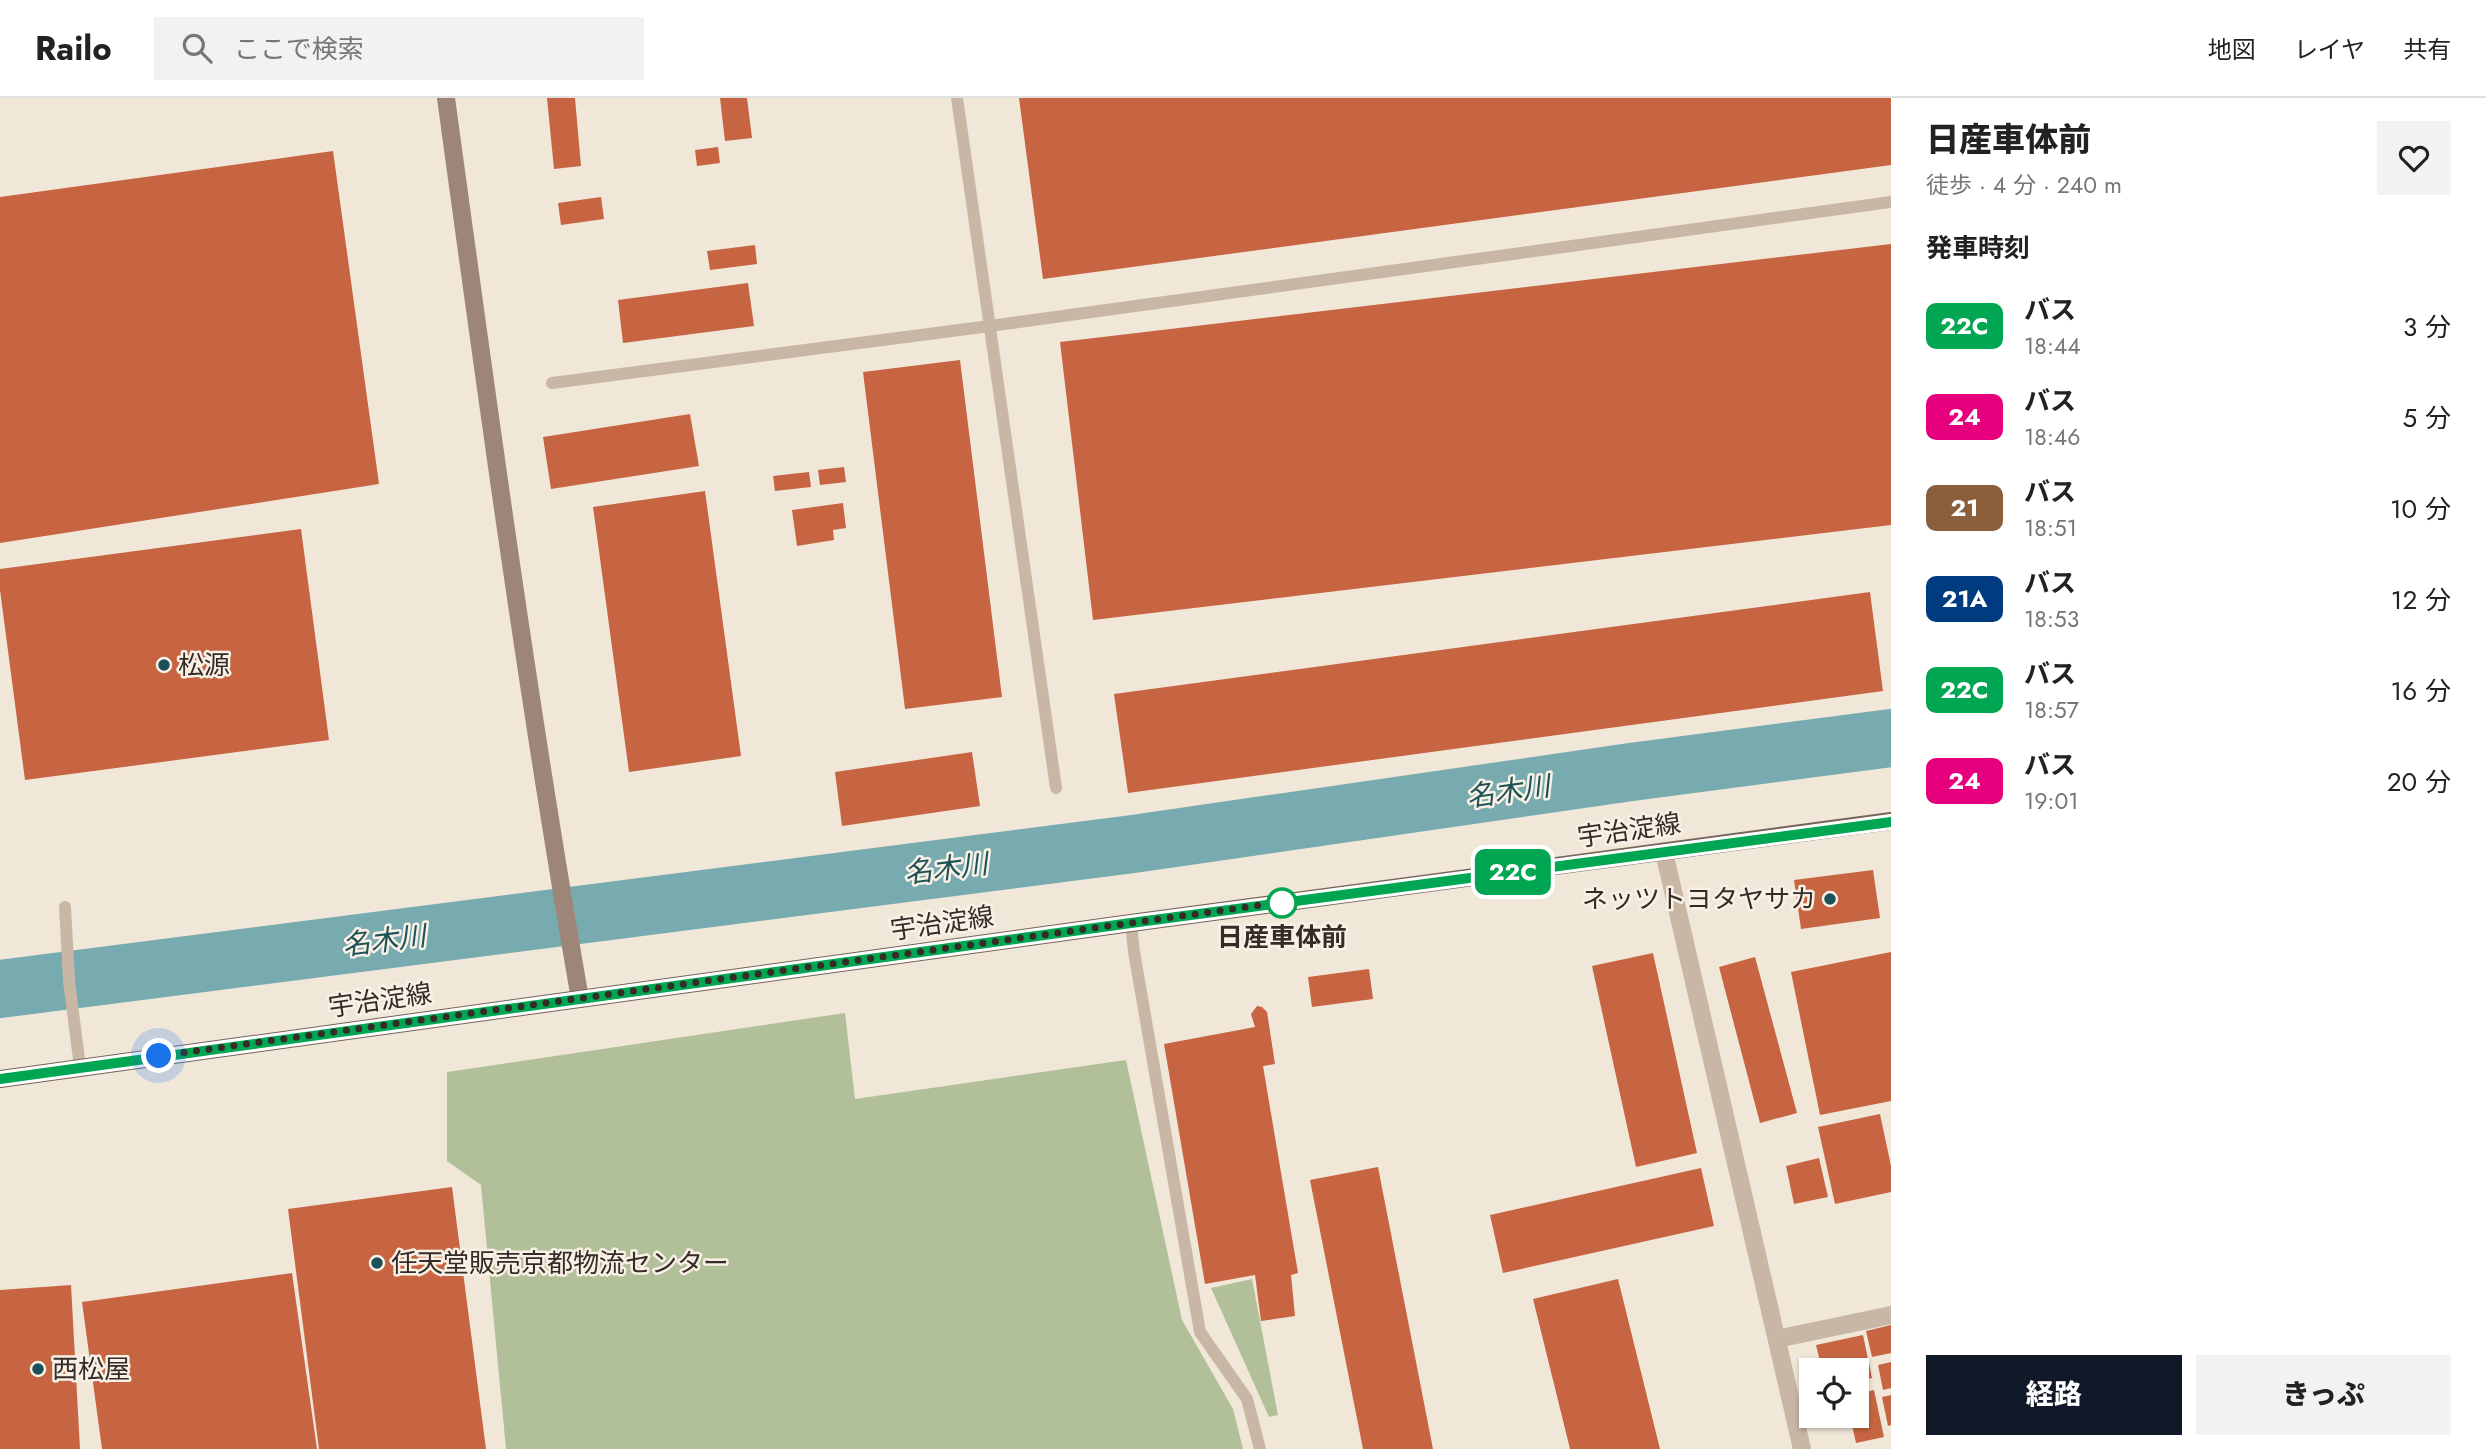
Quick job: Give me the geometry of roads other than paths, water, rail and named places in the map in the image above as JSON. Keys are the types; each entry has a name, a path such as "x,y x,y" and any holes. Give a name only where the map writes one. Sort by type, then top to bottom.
{"main road":[{"name":"宇治淀線","path":"0,1079 1891,821"}],"street":[{"path":"446,98 486,391 580,999"},
{"path":"1664,852 1802,1449"},
{"path":"1777,1339 1891,1315"}],"lane":[{"path":"957,98 1056,788"},
{"path":"552,383 990,326 1891,202"},
{"path":"65,907 69,981 80,1067"},
{"path":"1131,923 1200,1332 1247,1399 1260,1449"}],"waterway":[{"name":"名木川","path":"0,989 1133,844 1631,772 1891,738"}],"place":[{"name":"松源","path":"164,665"},
{"name":"ネッツトヨタヤサカ","path":"1830,899"},
{"name":"日産車体前","path":"1282,903"},
{"name":"任天堂販売京都物流センター","path":"377,1263"},
{"name":"西松屋","path":"38,1369"}]}
